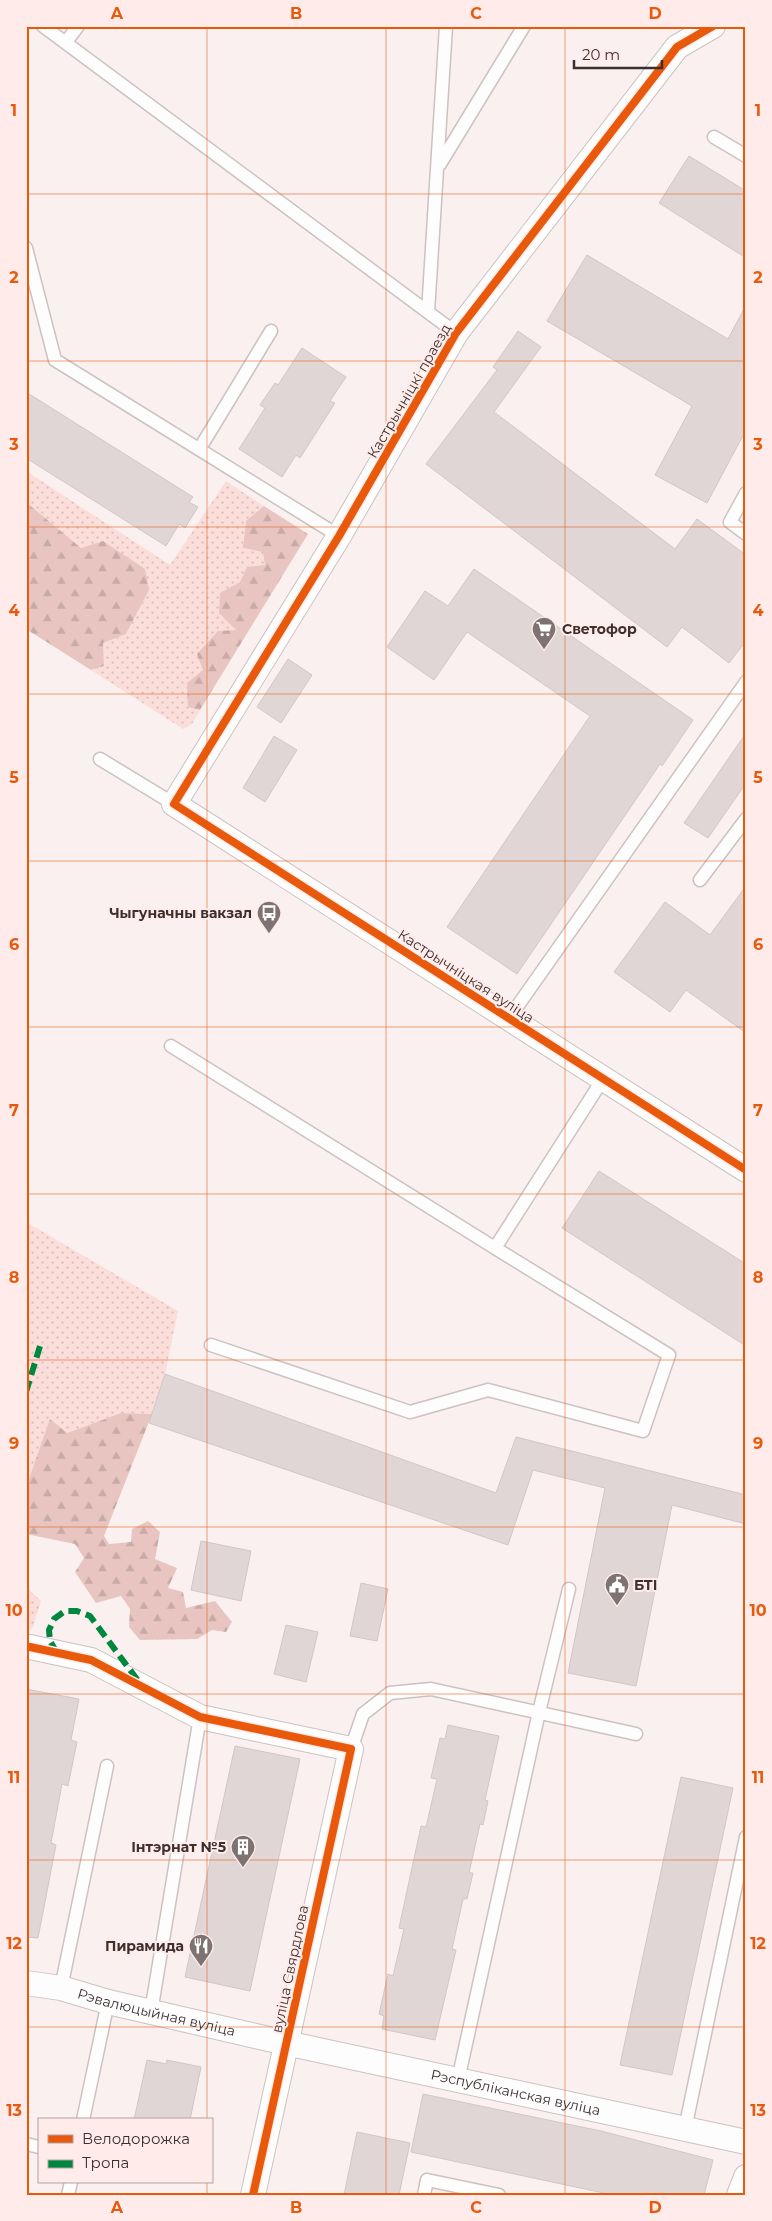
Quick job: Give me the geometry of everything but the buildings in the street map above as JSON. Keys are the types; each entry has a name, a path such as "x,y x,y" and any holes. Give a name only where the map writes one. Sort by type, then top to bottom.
{"street":[{"name":"Кастрычніцкі праезд","path":"174,804 339,536 456,333 677,47 712,26"},
{"name":"Кастрычніцкая вуліца","path":"174,804 746,1170"},
{"path":"30,1647 91,1660 200,1717 350,1749"},
{"name":"вуліца Свярдлова","path":"253,2195 350,1749"},
{"name":"Рэвалюцыйная вуліца","path":"26,1983 61,1988 108,2002 286,2043"},
{"name":"Рэспубліканская вуліца","path":"286,2043 746,2142"},
{"path":"740,2195 746,2177"}],"lane":[{"path":"43,26 456,333"},
{"path":"66,42 78,26"},
{"path":"428,312 439,166 446,26"},
{"path":"439,166 524,26"},
{"path":"714,137 746,156"},
{"path":"26,248 55,360 200,448 339,536"},
{"path":"200,448 271,331"},
{"path":"746,493 730,522 746,534"},
{"path":"509,1018 746,682"},
{"name":"Кастрычніцкая вуліца","path":"100,759 174,804"},
{"path":"700,880 746,819"},
{"path":"171,1046 669,1355 643,1431 488,1390 410,1412 211,1345"},
{"path":"495,1248 602,1079"},
{"path":"458,2080 539,1712 569,1589"},
{"path":"350,1749 363,1714 390,1693 431,1689 636,1734"},
{"path":"151,2012 200,1717"},
{"path":"61,1988 107,1766"},
{"path":"684,2129 746,1837"},
{"path":"84,2118 108,2002"},
{"path":"424,2195 427,2180 499,2195"}],"shaded area":[{"path":"26,471 170,565 226,481 264,506 246,521 243,548 264,552 265,565 237,630 203,670 188,707 200,710 192,724 183,729 91,670 104,666 103,643 126,634 149,590 103,542 81,548 26,502"},
{"path":"26,1222 178,1311 165,1374 152,1414 121,1413 67,1433 26,1481"},
{"path":"26,1587 41,1601 33,1627 26,1632"}],"green space":[{"path":"26,502 81,548 103,541 145,569 149,590 126,634 103,643 104,666 91,670 26,629"},
{"path":"264,506 308,534 200,710 188,707 187,683 203,670 197,654 218,631 236,630 219,613 220,593 240,582 247,567 265,565 263,552 243,548 246,521"},
{"path":"121,1413 152,1414 104,1536 109,1544 131,1542 132,1529 148,1521 160,1532 155,1559 177,1568 168,1588 183,1592 186,1608 215,1601 232,1622 226,1632 212,1630 197,1639 140,1640 129,1627 130,1609 121,1596 96,1603 75,1572 84,1558 75,1544 26,1534 26,1481 29,1479 50,1419 67,1433"}],"marked path":[{"path":"26,1392 40,1346"},
{"path":"57,1653 50,1641 49,1630 54,1619 65,1611 77,1611 90,1616 139,1682"}],"cycle path":[{"path":"713,26 677,47 456,333 339,536 174,804 746,1170"},
{"path":"30,1647 91,1660 200,1717 351,1749 253,2195"}],"place":[{"name":"Светофор","path":"544,650"},
{"name":"Чыгуначны вакзал","path":"269,934"},
{"name":"БТІ","path":"617,1606"},
{"name":"Інтэрнат №5","path":"243,1868"},
{"name":"Пирамида","path":"201,1967"}]}
